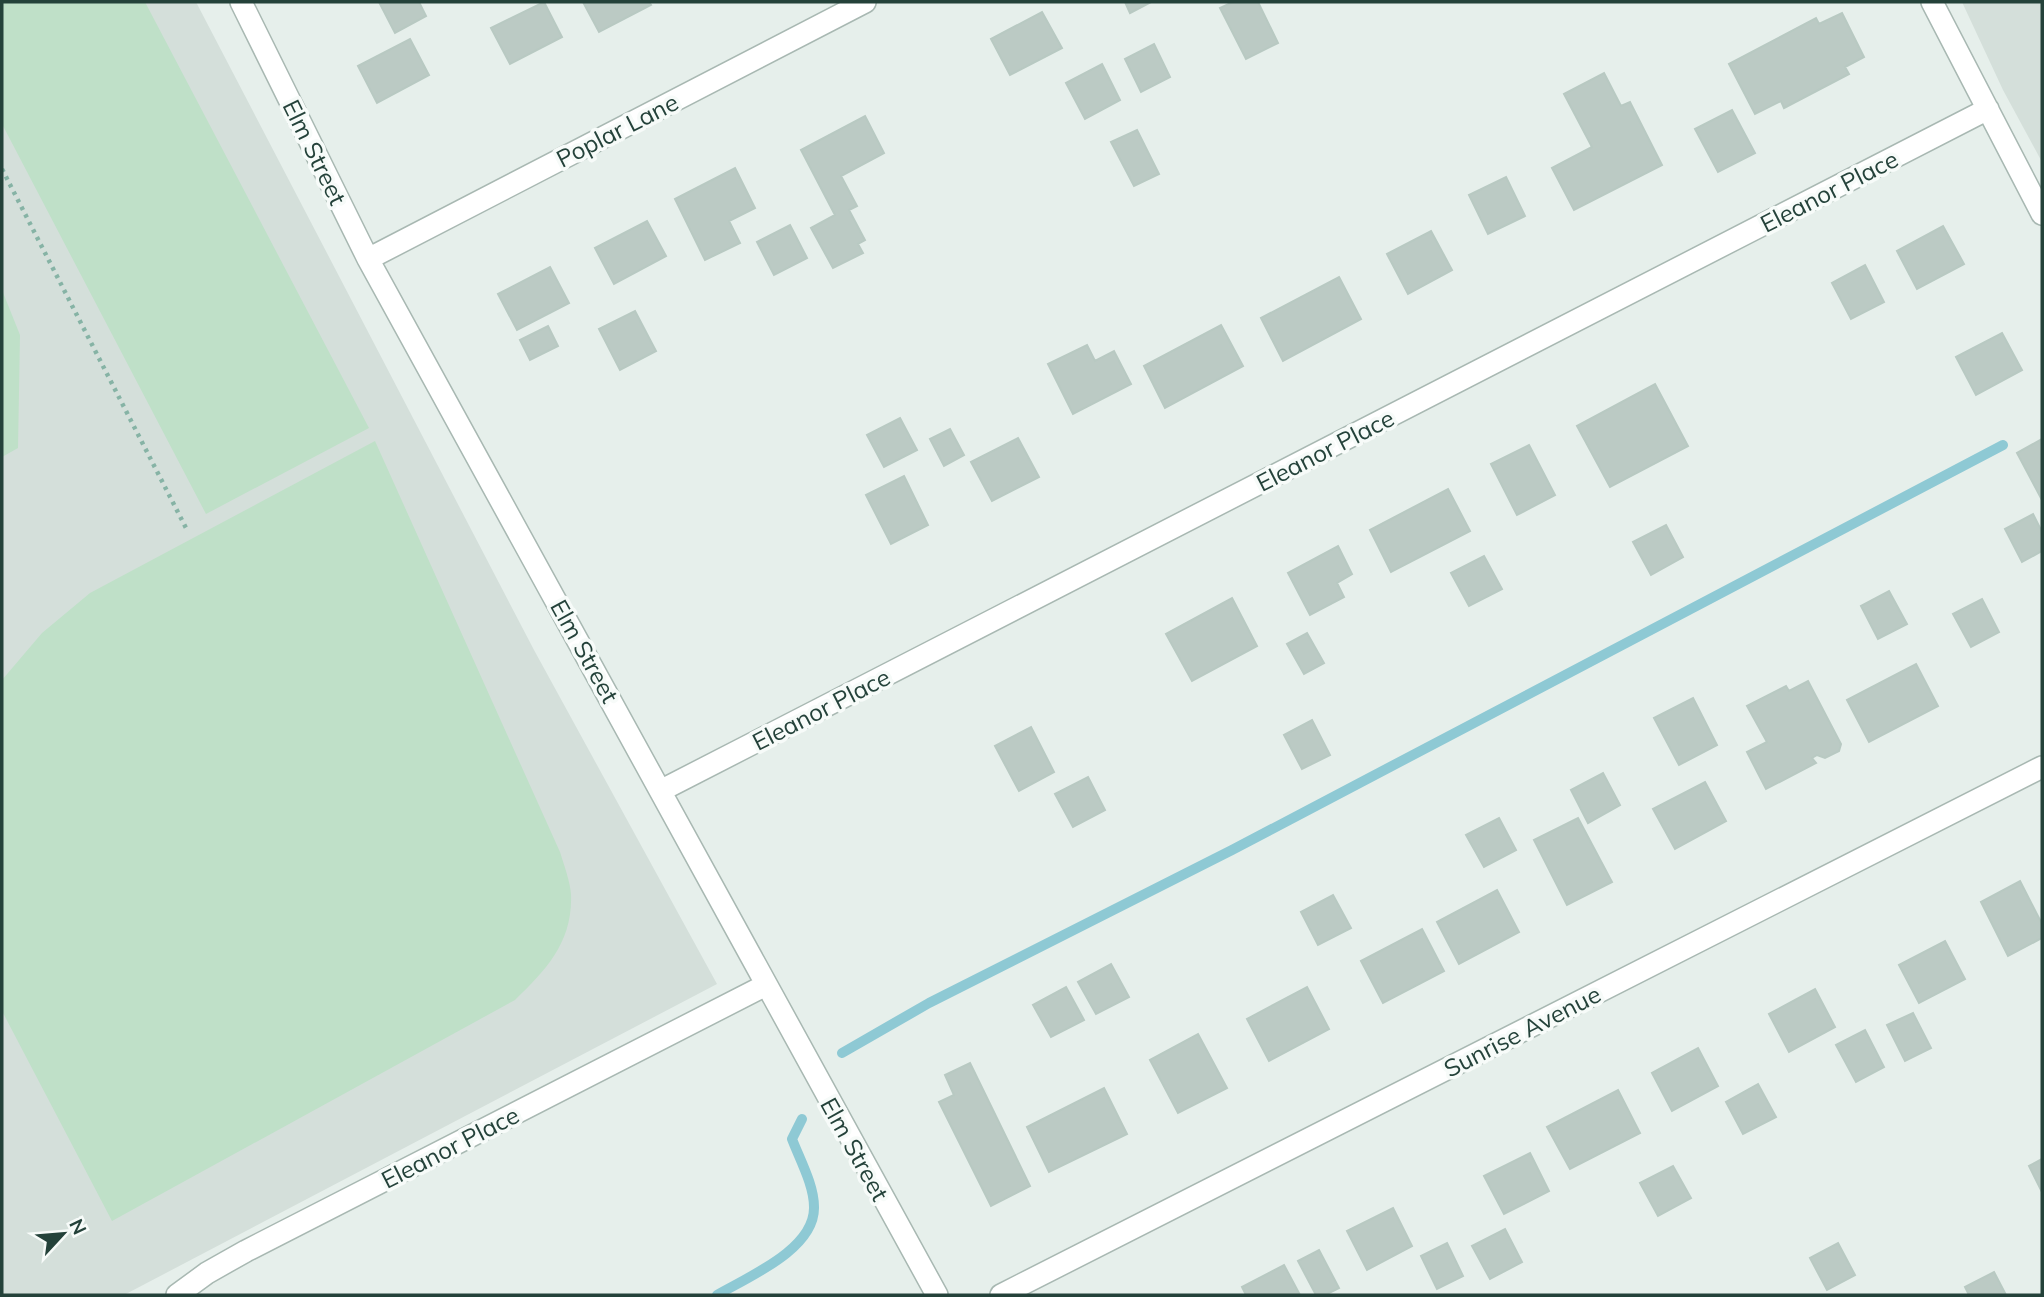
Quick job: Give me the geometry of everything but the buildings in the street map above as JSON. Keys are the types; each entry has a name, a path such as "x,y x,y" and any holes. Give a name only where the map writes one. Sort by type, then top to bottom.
{"street":[{"name":"Elm Street","path":"241,2 368,259 662,790 764,986 937,1295"},
{"name":"Poplar Lane","path":"368,259 865,2"},
{"path":"1932,2 2042,214"},
{"name":"Eleanor Place","path":"662,790 1988,109"},
{"name":"Sunrise Avenue","path":"1001,1295 2042,767"},
{"name":"Eleanor Place","path":"177,1295 207,1273 246,1251 764,986"}],"path":[{"path":"2,169 186,528"}],"shaded area":[{"path":"2,2 196,2 534,650 717,984 124,1295 2,1295"},
{"path":"1962,2 2042,2 2042,162 2003,90"}],"green space":[{"path":"2,2 145,2 369,428 206,514 2,124"},
{"path":"2,290 20,335 18,448 2,457"},
{"path":"375,441 560,852 571,894 567,927 547,966 515,1000 112,1221 2,1011 2,680 42,633 90,593"}],"waterway":[{"path":"842,1053 929,1003 1232,850 2003,445"},
{"path":"717,1295 778,1260 804,1236 811,1222 814,1207 812,1190 792,1139 802,1119"}]}
